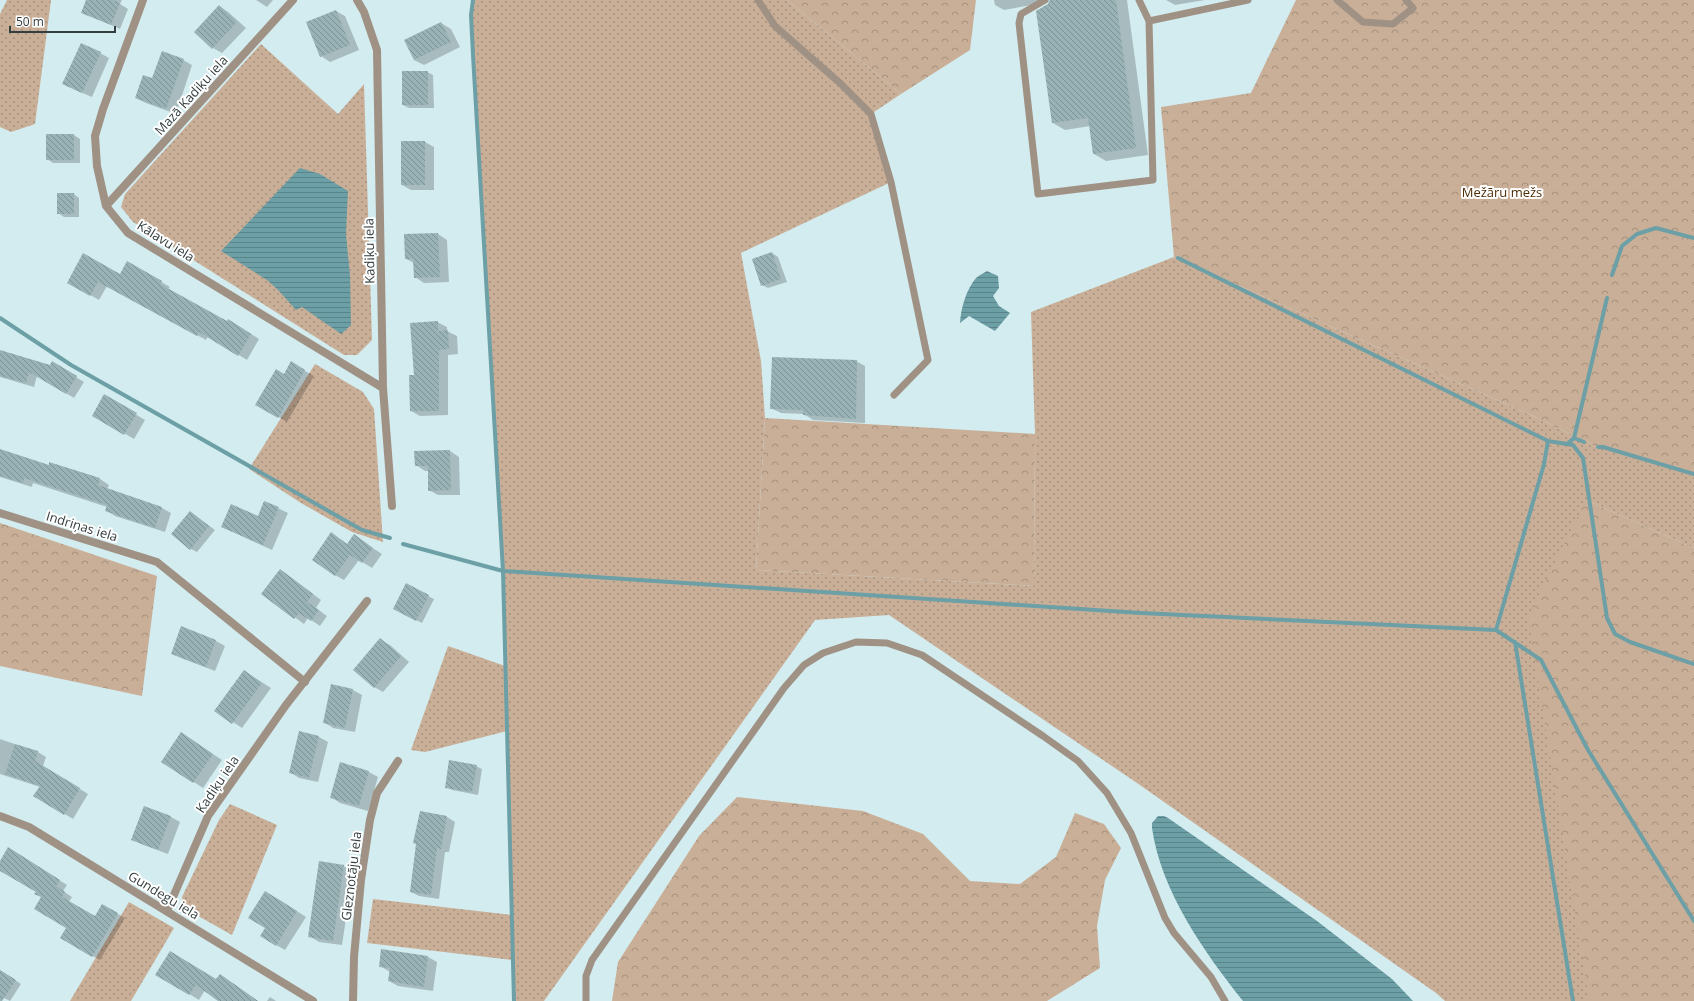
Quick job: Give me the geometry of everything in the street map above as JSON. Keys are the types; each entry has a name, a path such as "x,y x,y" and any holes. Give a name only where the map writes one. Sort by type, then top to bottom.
{"street":[{"name":"Kālavu iela","path":"143,0 103,109 95,136 97,166 106,206 128,233 383,388"},
{"name":"Mazā Kadiķu iela","path":"106,206 293,0"},
{"name":"Kadiķu iela","path":"357,0 364,12 377,50 383,388 392,506"},
{"name":"Indriņas iela","path":"0,513 157,562 305,682"},
{"name":"Kadiķu iela","path":"167,911 208,816 286,705 367,601"},
{"name":"Gleznotāju iela","path":"353,1001 354,957 361,880 370,820 377,793 398,762"},
{"name":"Gundegu iela","path":"0,816 29,827 313,1001"}],"lane":[{"path":"758,0 775,26 841,84 871,114 891,182 928,360 894,395"},
{"path":"1045,0 1021,14 1019,23 1038,194 1153,180 1149,21 1139,0"},
{"path":"1149,21 1248,0"},
{"path":"1337,0 1363,22 1393,24 1413,8 1406,0"},
{"path":"586,1001 586,976 592,960 784,688 804,665 823,653 856,642 864,642 887,643 922,654 1078,761 1107,793 1131,833 1165,918 1174,933 1211,977 1225,1001"}],"green space":[{"path":"7,0 51,0 35,124 11,132 0,127 0,14"},
{"path":"473,0 787,0 901,94 871,114 891,182 741,253 761,361 765,418 756,570 1034,586 1035,434 1031,312 1174,257 1531,415 1595,446 1694,475 1694,548 1586,500 1589,1001 1445,1001 1436,993 1137,783 889,615 815,620 544,1001 514,1001 513,960 367,943 373,899 512,915 507,731 425,752 411,750 448,646 505,666 503,571 471,15"},
{"path":"787,0 976,0 970,50 901,94"},
{"name":"Mežāru mežs","path":"1296,0 1694,0 1694,475 1595,446 1531,415 1174,257 1161,107 1251,93"},
{"path":"261,44 338,114 364,84 372,340 357,355 344,355 133,222 121,207 125,194"},
{"path":"315,364 363,392 374,409 383,542 352,532 301,503 249,469"},
{"path":"765,418 1035,434 1034,586 756,570"},
{"path":"1586,500 1694,548 1694,1001 1589,1001 1528,617"},
{"path":"0,523 157,576 142,696 0,666"},
{"path":"737,797 863,811 923,834 970,881 1020,884 1056,857 1075,813 1104,824 1121,848 1105,880 1097,926 1100,968 1047,1001 612,1001 618,962 699,836"},
{"path":"230,804 277,825 232,935 184,908 182,897 219,820"},
{"path":"129,902 174,928 131,1001 70,1001"}],"water":[{"path":"300,168 320,174 348,191 346,234 350,275 351,325 341,334 302,307 296,310 267,280 221,251"},
{"path":"987,271 998,276 999,288 993,296 999,306 1010,313 995,331 969,316 960,323 963,305 969,288 976,278"},
{"path":"1158,816 1168,818 1317,921 1392,979 1413,1001 1243,1001 1199,941 1174,898 1157,852 1152,828 1152,823"}],"building":[{"path":"86,0 113,0 120,3 111,25 81,13"},
{"path":"1050,0 1116,0 1136,148 1093,154 1088,118 1052,123 1036,11 1048,4"},
{"path":"219,5 237,22 212,49 194,32"},
{"path":"336,10 350,45 320,57 306,22"},
{"path":"441,22 451,42 414,60 404,40"},
{"path":"81,43 101,52 82,93 62,84"},
{"path":"162,51 184,59 166,109 135,98 143,75 152,78"},
{"path":"402,71 428,71 428,105 402,105"},
{"path":"46,134 74,134 74,160 46,160"},
{"path":"401,141 425,141 425,185 401,185"},
{"path":"57,193 74,193 74,214 57,214"},
{"path":"438,233 440,277 414,278 413,259 405,259 404,234"},
{"path":"772,252 781,279 761,286 752,259"},
{"path":"83,253 120,274 127,261 162,281 160,284 227,321 228,319 251,334 238,356 199,332 197,336 98,282 90,296 67,283"},
{"path":"438,321 438,331 448,330 449,349 439,350 439,411 410,411 409,375 414,375 410,323"},
{"path":"0,350 50,365 52,361 77,376 66,394 29,372 26,383 0,376"},
{"path":"772,357 857,360 856,419 803,415 803,410 770,409"},
{"path":"291,361 305,370 278,418 255,405 276,369 284,374"},
{"path":"104,394 137,413 124,435 92,416"},
{"path":"0,449 49,465 49,462 100,478 98,485 162,507 155,528 105,511 107,505 24,478 23,483 0,476"},
{"path":"450,450 451,490 428,491 428,466 415,466 414,451"},
{"path":"264,501 279,507 263,545 221,527 231,504 258,516"},
{"path":"190,511 209,526 190,550 171,534"},
{"path":"331,532 347,544 354,534 373,548 362,563 350,555 335,576 312,560"},
{"path":"280,569 313,594 307,602 319,610 311,621 299,613 294,619 261,594"},
{"path":"406,583 429,595 416,621 393,609"},
{"path":"181,626 216,640 206,667 171,654"},
{"path":"380,638 401,656 374,688 353,670"},
{"path":"244,670 262,683 232,724 214,711"},
{"path":"331,684 353,689 345,728 323,723"},
{"path":"299,731 319,736 309,778 289,773"},
{"path":"181,732 213,754 193,783 161,762"},
{"path":"15,744 38,751 35,761 80,788 64,815 33,796 40,786 5,774"},
{"path":"449,760 477,765 472,792 445,788"},
{"path":"340,762 369,771 359,806 330,798"},
{"path":"144,806 171,816 158,850 131,840"},
{"path":"420,811 447,816 441,849 437,848 431,895 410,892 416,844 413,843"},
{"path":"8,847 60,880 56,886 65,892 62,897 95,916 102,904 118,913 92,957 60,938 66,928 34,909 41,897 34,894 36,892 0,871 0,861"},
{"path":"319,861 344,865 333,941 308,937"},
{"path":"265,891 297,911 276,946 260,936 265,928 248,918"},
{"path":"381,949 428,956 424,987 388,981 390,968 379,967"},
{"path":"170,951 216,979 220,974 258,1001 218,1001 196,985 189,995 155,975"},
{"path":"0,970 16,980 2,1001 0,1001"}],"waterway":[{"path":"473,0 471,15 473,55 503,571 514,1001"},
{"path":"1612,275 1622,246 1637,234 1656,228 1694,238"},
{"path":"1178,258 1548,441 1544,464 1496,630"},
{"path":"1567,444 1574,438 1607,298"},
{"path":"0,318 71,365 362,530 390,538"},
{"path":"1574,438 1584,442"},
{"path":"1548,441 1573,445 1583,458 1607,618 1615,634 1630,642 1694,664"},
{"path":"1598,447 1603,447 1694,474"},
{"path":"403,544 503,571 1141,613 1496,630 1541,660 1588,750 1694,921"},
{"path":"1515,642 1573,1001"}]}
